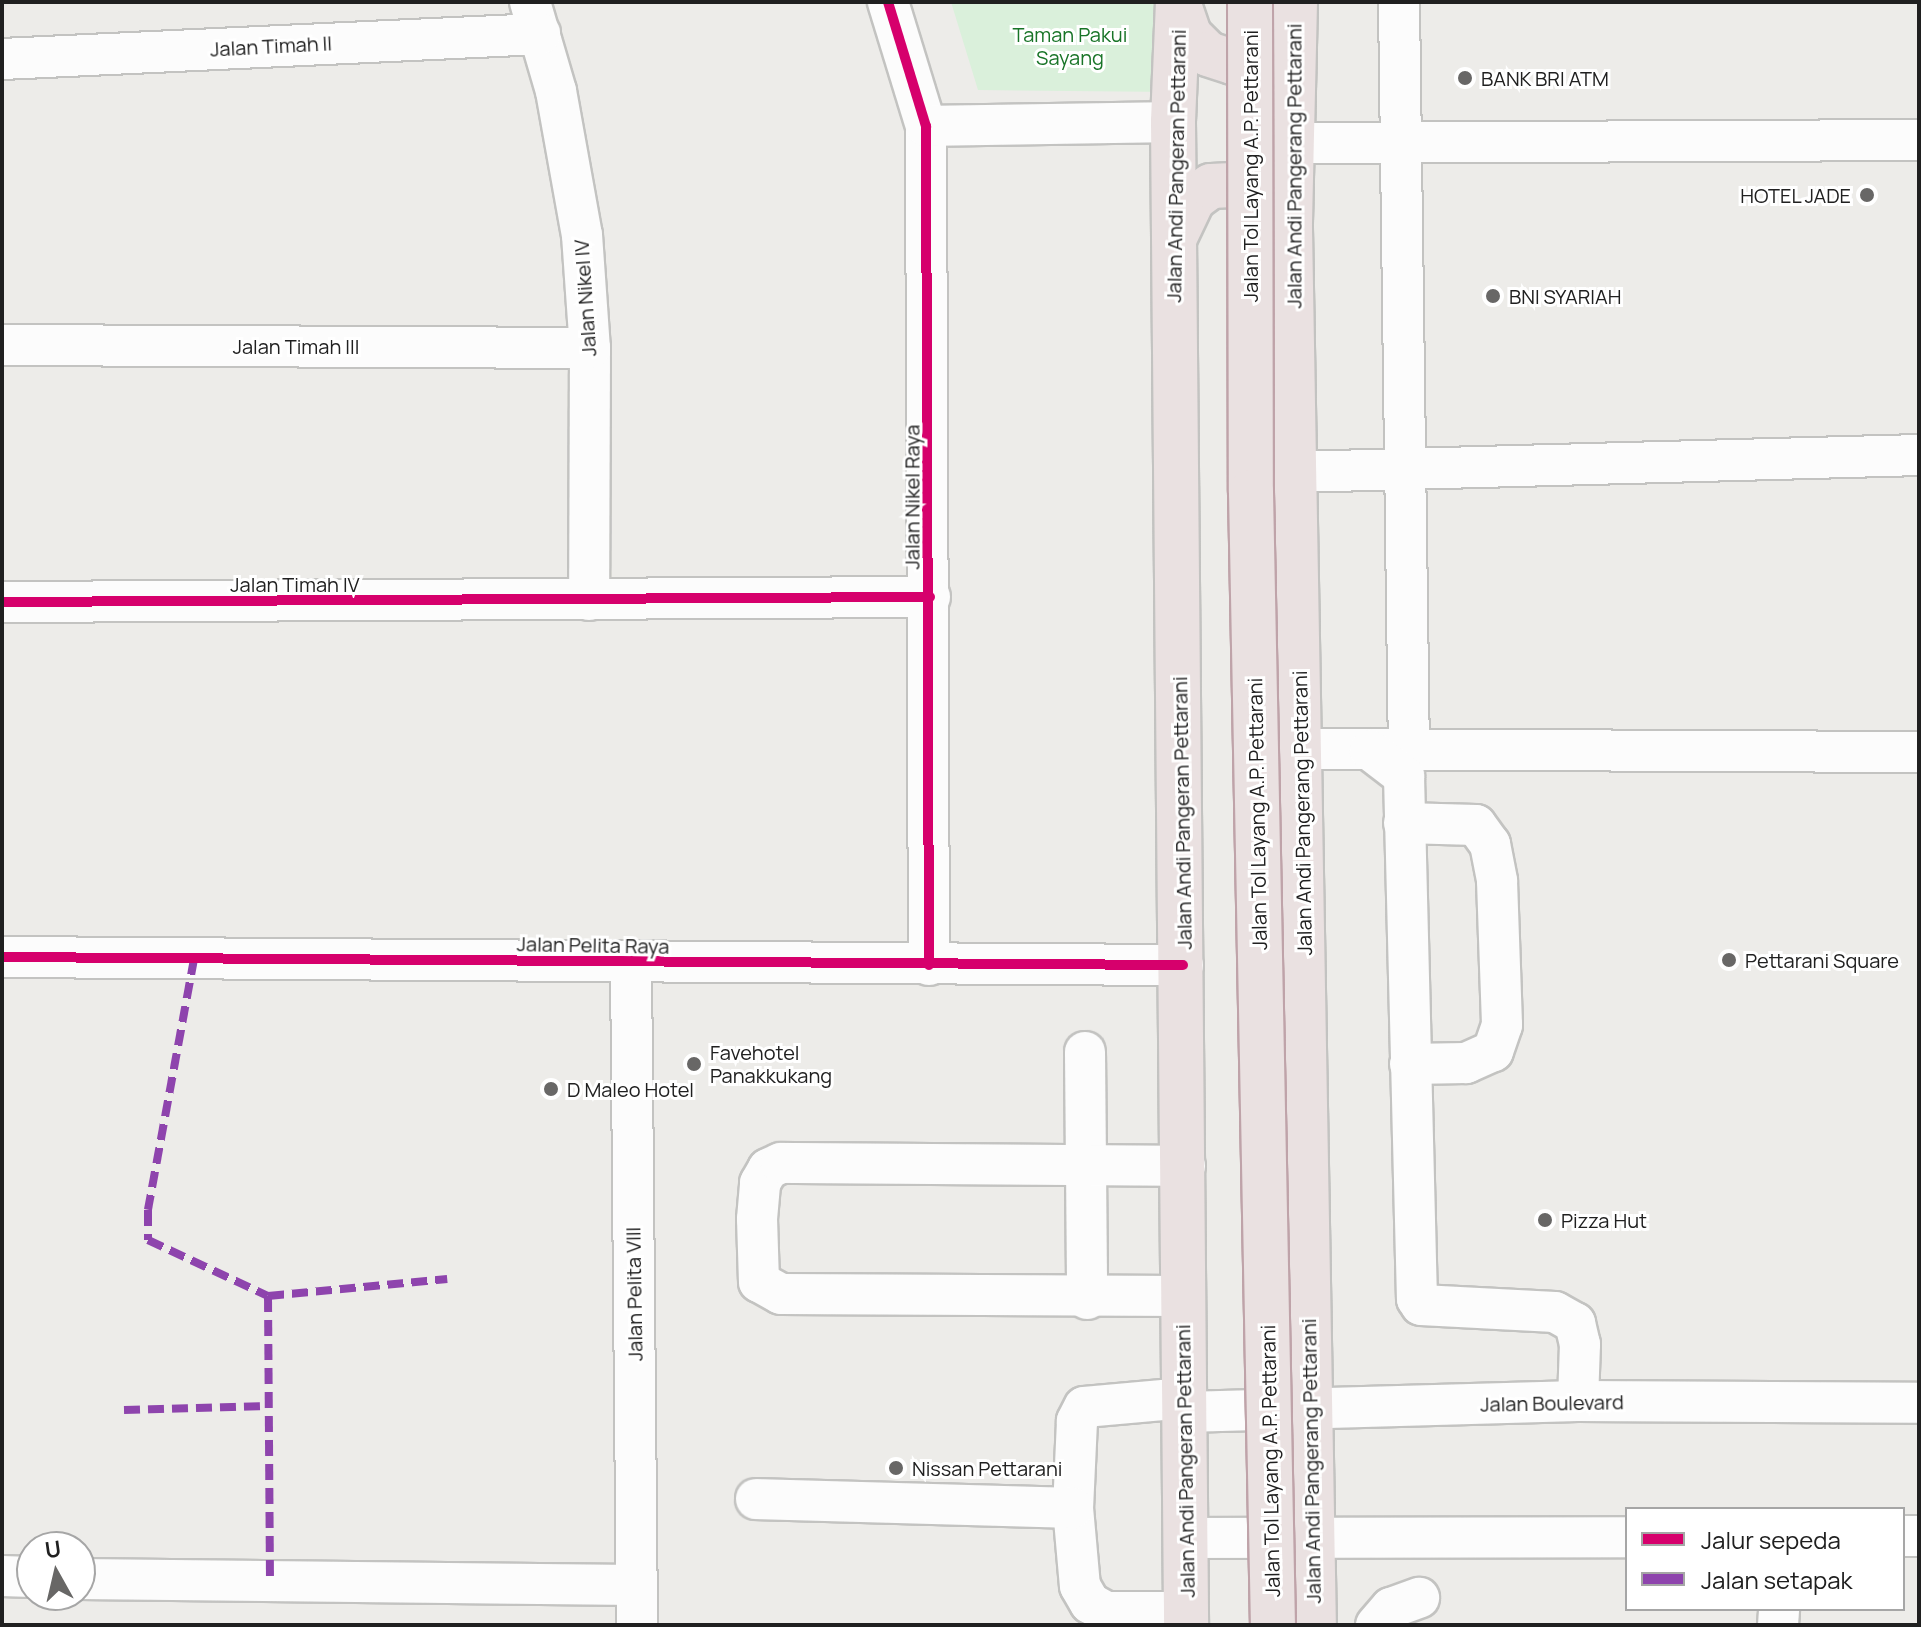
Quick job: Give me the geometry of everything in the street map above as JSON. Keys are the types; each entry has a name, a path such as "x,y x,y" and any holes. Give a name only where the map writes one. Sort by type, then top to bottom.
{"highway":[{"path":"1178,2 1190,36 1208,54 1233,62 1264,55 1283,33 1294,2"},
{"name":"Jalan Andi Pangeran Pettarani","path":"1178,2 1173,122 1173,241 1185,1166 1186,1619"},
{"name":"Jalan Tol Layang A.P. Pettarani","path":"1221,2 1247,1625"},
{"name":"Jalan Tol Layang A.P. Pettarani","path":"1250,2 1251,492 1273,1625"},
{"name":"Jalan Andi Pangerang Pettarani","path":"1294,2 1290,229 1302,749 1310,1536 1314,1625"},
{"path":"1173,241 1193,199 1211,186 1232,181 1254,184 1271,197 1290,229"}],"street":[{"name":"Jalan Nikel Raya","path":"888,2 926,126 929,965"},
{"path":"1399,2 1406,469 1389,756 1404,776 1417,1299 1421,1305 1555,1312 1575,1323 1580,1344 1578,1401"},
{"name":"Jalan Timah II","path":"2,59 535,18"},
{"name":"Jalan Nikel IV","path":"535,18 582,235 590,348 589,600"},
{"path":"926,126 1173,122"},
{"path":"1292,143 1919,140"},
{"name":"Jalan Timah III","path":"2,345 590,348"},
{"path":"1296,472 1919,455"},
{"name":"Jalan Timah IV","path":"2,602 930,597"},
{"path":"1302,749 1389,756 1919,752"},
{"path":"1404,823 1476,825 1490,844 1497,881 1502,1025 1493,1051 1466,1063 1410,1064"},
{"name":"Jalan Pelita Raya","path":"2,957 1183,965"},
{"name":"Jalan Pelita VIII","path":"631,963 637,1625"},
{"path":"1085,1052 1087,1299"},
{"path":"1183,1296 1087,1299 781,1294 767,1290 757,1272 760,1183 768,1169 781,1163 1185,1166"},
{"name":"Jalan Boulevard","path":"1073,1508 1077,1421 1084,1407 1185,1405 1309,1409 1578,1401 1919,1403"},
{"path":"756,1499 1073,1508 1080,1586 1090,1603 1106,1612 1186,1619"},
{"path":"1187,1538 1625,1537"},
{"path":"96,1579 637,1585"},
{"path":"1376,1625 1391,1608 1419,1598"}],"green space":[{"name":"Taman Pakui Sayang","path":"951,2 1175,2 1174,92 978,90"}],"marked path":[{"path":"194,959 148,1210 148,1240 268,1296 447,1279"},
{"path":"268,1296 270,1583"},
{"path":"124,1410 268,1406"}],"cycle path":[{"path":"888,2 926,126 929,965"},
{"path":"2,602 930,597"},
{"path":"2,957 1183,965"}],"place":[{"name":"BANK BRI ATM","path":"1465,78"},
{"name":"HOTEL JADE","path":"1867,195"},
{"name":"BNI SYARIAH","path":"1493,296"},
{"name":"Pettarani Square","path":"1729,960"},
{"name":"Favehotel Panakkukang","path":"694,1064"},
{"name":"D Maleo Hotel","path":"551,1089"},
{"name":"Pizza Hut","path":"1545,1220"},
{"name":"Nissan Pettarani","path":"896,1468"}]}
